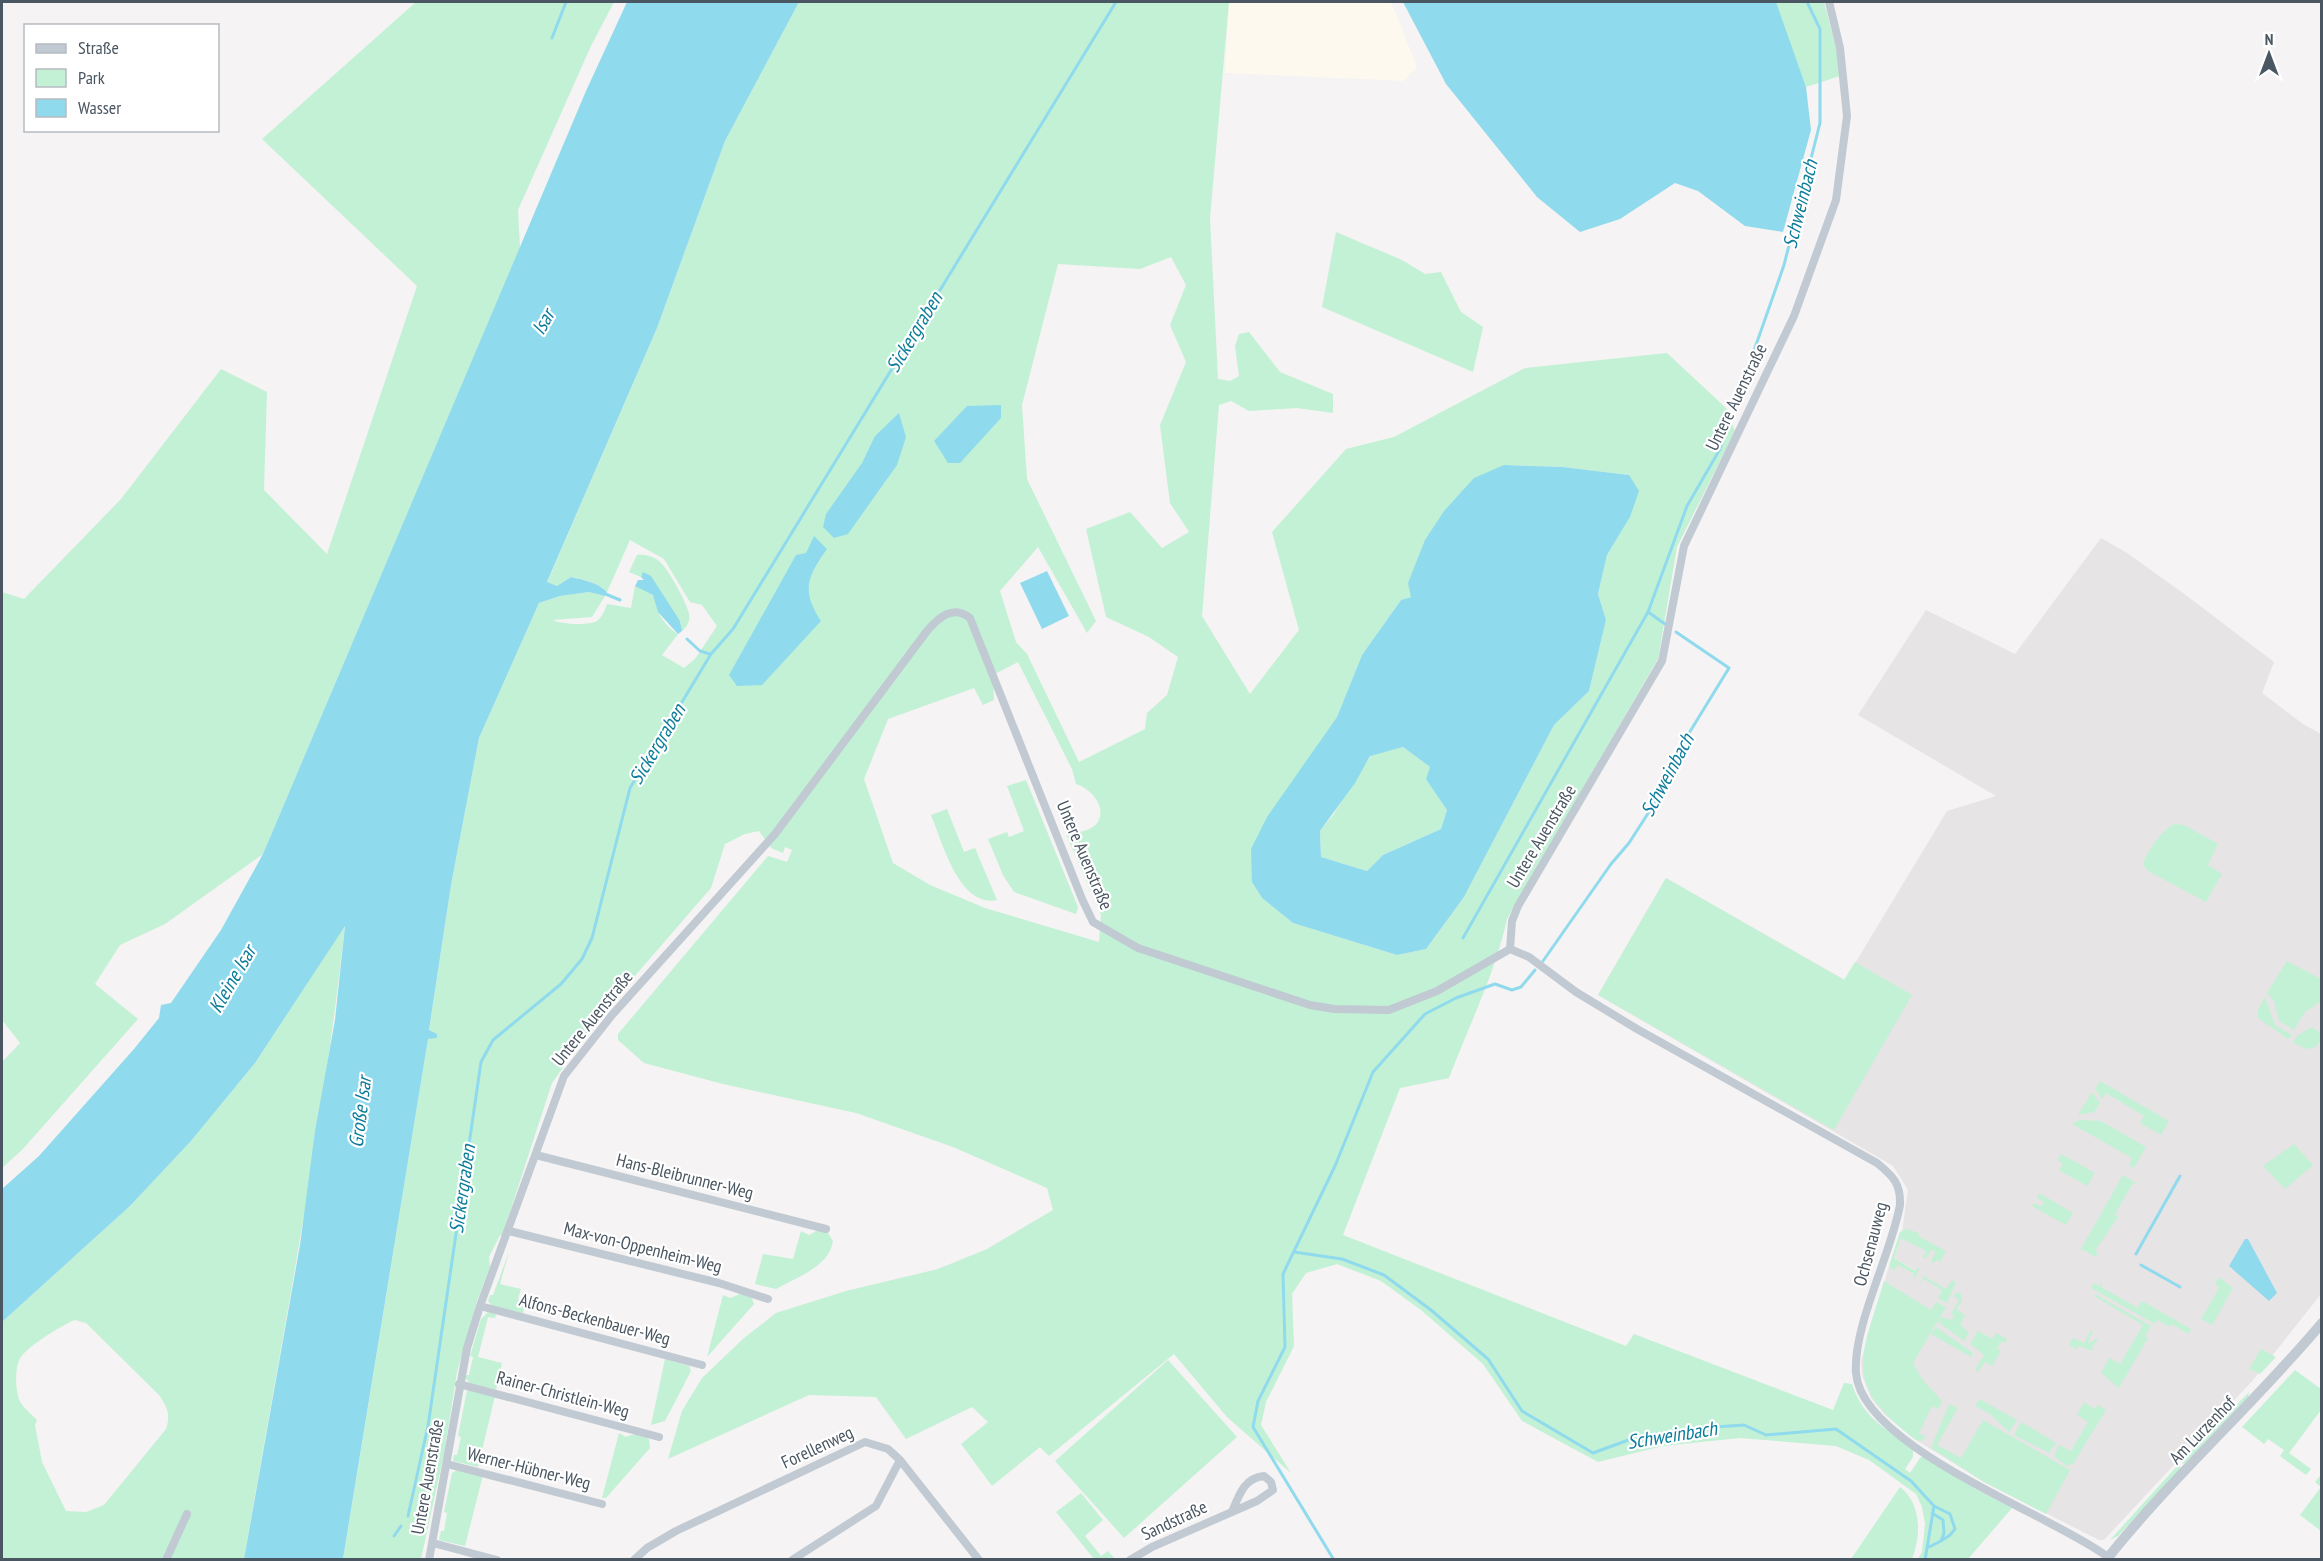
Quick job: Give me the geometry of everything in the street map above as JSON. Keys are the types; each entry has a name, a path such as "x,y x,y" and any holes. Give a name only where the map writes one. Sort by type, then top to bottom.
{"street":[{"name":"Untere Auenstraße","path":"429,1560 459,1384 480,1305 509,1231 557,1092 574,1061 775,834 927,631 946,613 960,612 970,618 1082,899 1093,922 1119,939 1176,962 1310,1005 1356,1010 1389,1010 1409,1003 1451,984 1510,949 1512,921 1518,906 1662,661 1684,546 1690,529 1794,316 1836,200 1847,116 1840,48 1829,2"},
{"name":"Ochsenauweg","path":"1510,949 1534,961 1637,1029 1877,1163 1889,1172 1898,1184 1900,1205 1858,1344 1856,1373 1863,1396 1886,1426 1922,1450 2107,1558"},
{"name":"Hans-Bleibrunner-Weg","path":"536,1155 826,1229"},
{"name":"Max-von-Oppenheim-Weg","path":"509,1231 751,1292 768,1299"},
{"name":"Alfons-Beckenbauer-Weg","path":"480,1305 702,1365"},
{"name":"Am Lurzenhof","path":"2107,1558 2187,1469 2269,1385 2322,1323"},
{"name":"Rainer-Christlein-Weg","path":"459,1384 659,1437"},
{"name":"Forellenweg","path":"634,1560 647,1548 676,1531 865,1442 882,1446 900,1460 979,1560"},
{"path":"792,1560 876,1506 900,1460"},
{"name":"Werner-Hübner-Weg","path":"447,1464 602,1504"},
{"name":"Sandstraße","path":"1130,1560 1152,1547 1232,1512 1269,1495 1273,1490 1271,1482 1264,1476 1254,1477 1245,1484 1232,1512"},
{"path":"166,1560 187,1514"},
{"path":"432,1543 497,1560"}],"shaded area":[{"path":"1229,2 1391,2 1417,67 1403,81 1225,73"},
{"path":"2101,538 2127,553 2183,593 2274,662 2262,693 2303,724 2321,734 2321,1294 2253,1380 2104,1540 2099,1540 1984,1482 1916,1440 1885,1415 1871,1398 1862,1375 1861,1361 1889,1266 1894,1270 1898,1264 1914,1274 1921,1266 1916,1271 1894,1258 1901,1238 1908,1190 1893,1166 1598,995 1666,878 1845,980 1947,811 1996,796 1858,715 1926,610 2015,654"}],"green space":[{"path":"416,2 614,2 591,46 518,210 520,248 263,854 165,924 120,945 95,984 138,1019 22,1150 2,1168 2,1062 20,1043 2,1020 2,592 24,599 121,499 221,369 267,392 264,490 327,554 417,286 262,139"},
{"path":"799,2 1229,2 1210,218 1218,379 1230,381 1239,376 1235,346 1239,334 1249,332 1280,372 1333,394 1333,413 1297,408 1249,411 1231,401 1219,405 1202,616 1250,694 1299,630 1272,532 1346,449 1394,437 1525,368 1667,353 1726,408 1735,431 1677,547 1658,659 1507,919 1489,980 1449,1078 1400,1088 1343,1235 1626,1346 1634,1334 1833,1410 1844,1383 1852,1384 1869,1415 1913,1449 1913,1457 1905,1469 1910,1473 1920,1458 1924,1456 1974,1488 2012,1508 1968,1559 1918,1559 1922,1552 1925,1524 1922,1507 1916,1494 1869,1460 1836,1446 1740,1438 1663,1446 1598,1462 1522,1421 1483,1364 1421,1310 1381,1281 1337,1264 1306,1273 1292,1294 1294,1346 1266,1402 1261,1425 1291,1473 1227,1417 1174,1354 1049,1456 1040,1447 992,1486 961,1444 988,1422 972,1407 906,1439 876,1397 809,1395 668,1459 682,1411 702,1378 744,1338 776,1313 846,1291 938,1269 987,1249 1053,1210 1047,1188 953,1147 856,1113 723,1084 644,1063 618,1040 618,1034 768,856 787,862 792,850 785,847 783,853 771,848 759,831 745,834 725,844 711,888 595,1022 552,1083 502,1236 500,1235 489,1257 490,1267 477,1301 457,1372 444,1454 421,1559 343,1560 428,1039 437,1037 437,1034 429,1031 451,885 479,738 539,603 560,596 589,592 605,596 592,617 553,620 588,624 599,619 607,604 631,608 635,586 650,592 656,599 657,609 662,619 678,634 662,655 684,668 695,659 717,626 702,605 690,602 664,559 630,540 607,592 590,582 571,577 557,586 547,583 657,328 725,141","holes":["1171,257 1186,285 1170,325 1186,362 1160,425 1170,503 1189,532 1162,548 1130,512 1086,529 1106,617 1149,637 1178,657 1167,695 1147,713 1145,729 1079,762 1027,654 1016,642 1000,591 1038,547 1087,633 1096,621 1027,479 1022,405 1058,264 1140,269","1504,465 1563,467 1629,475 1630,517 1607,555 1598,594 1606,620 1589,691 1554,725 1464,897 1426,949 1397,955 1293,923 1262,898 1252,882 1310,757 1337,717 1362,655 1401,600 1411,597","1018,662 1072,769 1076,784 1087,789 1099,804 1100,816 1092,828 1066,834 1101,915 1099,942 985,908 930,885 893,863 864,779 888,719 974,688 983,705 994,700 993,675"]},
{"path":"1774,2 1824,2 1843,75 1806,87"},
{"path":"1336,232 1402,260 1425,274 1441,272 1461,312 1483,327 1473,372 1322,307"},
{"path":"637,555 657,559 672,578 689,614 688,623 682,631 680,621 644,572 641,577 629,572"},
{"path":"1403,747 1430,767 1438,796 1447,810 1441,829 1383,855 1367,871 1321,857 1320,831 1333,815 1371,755"},
{"path":"1026,780 1078,907 1076,914 1014,892 1003,875 988,839 1007,832 1009,837 1024,831 1007,786"},
{"path":"947,809 964,852 975,848 997,900 984,900 972,894 954,870 931,815"},
{"path":"2174,824 2184,825 2218,844 2208,865 2222,874 2206,902 2148,871 2143,865 2155,842"},
{"path":"1666,878 1844,980 1855,962 1912,995 1834,1130 1598,995"},
{"path":"345,925 325,1084 244,1559 2,1560 2,1322 130,1206 191,1141 255,1063","holes":["75,1320 86,1323 159,1395 166,1407 168,1419 166,1429 104,1505 86,1512 66,1511 42,1462 35,1425 37,1420 19,1399 16,1373 21,1357 38,1342"]},
{"path":"2287,961 2321,979 2321,1001 2304,1013 2294,1030 2279,1021 2274,1001 2267,993"},
{"path":"2265,997 2275,1025 2292,1035 2288,1039 2258,1018 2258,1010"},
{"path":"2312,1027 2321,1033 2321,1040 2316,1047 2306,1049 2293,1042 2297,1036"},
{"path":"2100,1081 2169,1121 2161,1135 2140,1123 2144,1116 2106,1093 2102,1099 2095,1089"},
{"path":"2092,1092 2100,1103 2094,1112 2078,1115"},
{"path":"2080,1120 2101,1121 2146,1147 2134,1168 2129,1165 2132,1158 2072,1124"},
{"path":"2294,1144 2313,1165 2285,1189 2263,1166"},
{"path":"2061,1154 2095,1173 2087,1186 2059,1170 2063,1164 2058,1160"},
{"path":"2123,1175 2138,1184 2133,1183 2115,1214 2118,1217 2095,1251 2098,1253 2096,1257 2081,1249"},
{"path":"2039,1193 2073,1213 2066,1225 2032,1206 2034,1203 2041,1207 2044,1202 2037,1198"},
{"path":"1906,1229 1919,1233 1918,1236 1946,1251 1940,1262 1936,1260 1934,1263 1931,1261 1936,1252 1931,1250 1926,1259 1923,1257 1926,1251 1901,1238 1894,1258 1915,1271 1921,1266 1913,1281 1914,1274 1898,1265 1894,1271 1889,1266 1900,1232"},
{"path":"818,1230 828,1233 833,1241 830,1250 819,1264 776,1289 755,1284 763,1254 793,1259 801,1231 809,1235"},
{"path":"509,1252 500,1284 521,1289 518,1299 526,1301 523,1314 492,1306 488,1301 490,1295 493,1295"},
{"path":"1927,1271 1925,1277 1946,1289 1952,1280 1956,1282 1947,1303 1938,1298 1942,1290 1924,1279 1919,1285"},
{"path":"2219,1277 2233,1288 2212,1325 2201,1319 2219,1288 2215,1283"},
{"path":"1884,1281 1931,1310 1936,1302 1946,1307 1913,1363 1922,1379 1942,1401 1939,1409 1932,1406 1919,1433 1926,1437 1921,1441 1916,1440 1892,1420 1876,1403 1867,1386 1863,1370 1868,1332"},
{"path":"2102,1281 2101,1287 2138,1308 2142,1301 2191,1329 2188,1334 2172,1324 2170,1327 2157,1320 2155,1324 2091,1288 2094,1283 2099,1286"},
{"path":"1956,1292 1961,1294 1962,1301 1956,1309 1965,1315 1960,1324 1969,1333 1964,1341 1938,1322 1941,1317 1952,1320 1954,1316 1951,1314 1959,1300 1954,1296"},
{"path":"740,1294 751,1296 754,1304 707,1357 723,1295 730,1298"},
{"path":"2095,1294 2151,1326 2145,1336 2148,1338 2119,1388 2101,1373 2109,1358 2120,1364 2143,1325 2094,1296"},
{"path":"488,1312 496,1314 495,1318 488,1317 478,1357 502,1363 496,1390 470,1383 465,1378 469,1375 473,1357 470,1356 481,1319"},
{"path":"1936,1327 1973,1353 1971,1357 1931,1334"},
{"path":"2091,1330 2093,1331 2087,1344 2099,1337 2092,1347 2094,1351 2079,1346 2075,1349 2069,1344 2073,1338 2084,1343"},
{"path":"1978,1331 1992,1339 1996,1333 2007,1339 2006,1343 2002,1341 1997,1348 2001,1351 1992,1366 1985,1362 1978,1372 1975,1370 1984,1355 1970,1344"},
{"path":"2261,1349 2276,1357 2260,1374 2249,1369"},
{"path":"665,1359 689,1366 691,1371 665,1421 651,1425"},
{"path":"1168,1360 1237,1437 1124,1538 1055,1461"},
{"path":"2295,1370 2321,1389 2321,1410 2289,1453 2311,1469 2306,1475 2280,1456 2284,1450 2268,1439 2264,1444 2242,1427"},
{"path":"467,1390 495,1396 478,1467 453,1461 454,1455 457,1455 461,1437 458,1436"},
{"path":"2249,1392 2248,1398 2184,1464 2181,1462"},
{"path":"1980,1399 2017,1420 2009,1432 1990,1414 1975,1406"},
{"path":"2084,1402 2095,1409 2098,1405 2106,1410 2073,1464 2067,1466 2054,1456 2059,1445 2071,1451 2088,1422 2077,1415"},
{"path":"1949,1404 1958,1408 1937,1445 1961,1458 1983,1420 2070,1470 2046,1514 1984,1482 1931,1448"},
{"path":"2021,1422 2056,1443 2049,1453 2014,1435"},
{"path":"619,1433 626,1437 641,1435 649,1439 650,1448 606,1498 602,1498"},
{"path":"2178,1465 2181,1468 2118,1536 2110,1540"},
{"path":"459,1469 483,1475 465,1546 439,1540 441,1531 444,1531 447,1513 444,1512 452,1473"},
{"path":"2320,1476 2322,1477 2321,1531 2300,1515 2321,1487 2315,1482"},
{"path":"1900,1487 1912,1502 1918,1521 1917,1540 1912,1559 1851,1559"},
{"path":"1081,1493 1103,1520 1085,1536 1101,1556 1108,1551 1115,1559 1094,1559 1056,1512"}],"water":[{"path":"627,2 799,2 725,141 657,328 547,582 557,586 571,577 595,584 607,592 605,596 589,592 560,596 539,603 479,738 451,885 429,1030 437,1034 437,1038 428,1039 343,1559 244,1559 300,1245 315,1131 335,1020 345,926 255,1063 191,1141 130,1206 2,1322 2,1189 39,1156 134,1049 159,1018 161,1005 171,1003 221,930 263,854 586,91"},
{"path":"1403,2 1776,2 1806,87 1811,130 1783,232 1745,226 1698,191 1675,183 1620,219 1580,232 1537,197 1446,84"},
{"path":"1001,405 1001,418 960,463 948,463 934,441 967,406"},
{"path":"899,413 906,437 897,465 848,534 834,538 823,527 826,514 862,463 875,436"},
{"path":"1504,465 1563,467 1629,475 1639,491 1630,517 1607,555 1598,594 1606,620 1589,691 1554,725 1464,897 1426,949 1397,955 1293,923 1262,898 1252,882 1251,849 1267,817 1337,717 1362,655 1401,600 1411,597 1408,583 1425,540 1444,511 1474,478","holes":["1403,747 1430,767 1426,779 1447,810 1441,829 1383,855 1367,871 1321,857 1320,831 1355,783 1370,756"]},
{"path":"814,536 827,549 815,568 809,584 811,601 821,621 762,685 737,686 729,675 796,555 806,553"},
{"path":"1047,571 1069,616 1042,629 1020,583"},
{"path":"643,572 651,576 680,621 682,631 678,634 658,612 653,595 635,586 638,580 644,580 641,577"},
{"path":"2245,1239 2248,1239 2277,1293 2269,1301 2229,1266"}],"waterway":[{"path":"552,38 566,2"},
{"name":"Sickergraben","path":"408,1516 428,1426 481,1062 493,1040 561,984 582,959 592,938 630,788 711,654 733,629 1116,2"},
{"name":"Schweinbach","path":"1736,402 1784,265 1820,123 1820,29 1807,2"},
{"name":"Schweinbach","path":"1463,938 1648,612 1687,506 1720,449 1730,418"},
{"path":"603,593 620,600"},
{"name":"Schweinbach","path":"1648,612 1665,624"},
{"name":"Schweinbach","path":"1543,961 1611,864 1629,843 1656,801 1667,769 1729,668 1676,632"},
{"path":"687,639 700,651 710,654"},
{"name":"Schweinbach","path":"1334,1560 1253,1427 1258,1401 1285,1347 1283,1274 1335,1166 1373,1072 1425,1014 1456,998 1495,984 1512,990 1521,987 1535,970"},
{"path":"2136,1254 2180,1176"},
{"name":"Schweinbach","path":"1294,1252 1342,1259 1384,1275 1431,1310 1488,1359 1522,1411 1593,1453 1634,1438 1687,1429 1744,1425 1766,1435 1836,1429 1911,1481 1934,1506 1925,1560"},
{"path":"2141,1265 2180,1287"},
{"path":"1934,1506 1950,1514 1955,1529 1941,1541"},
{"path":"1929,1547 1941,1541 1944,1533 1943,1520 1932,1513"},
{"path":"394,1536 401,1526"}],"water label":[{"name":"Isar","path":"543,322"},
{"name":"Kleine Isar","path":"232,979"},
{"name":"Große Isar","path":"360,1112"}]}
